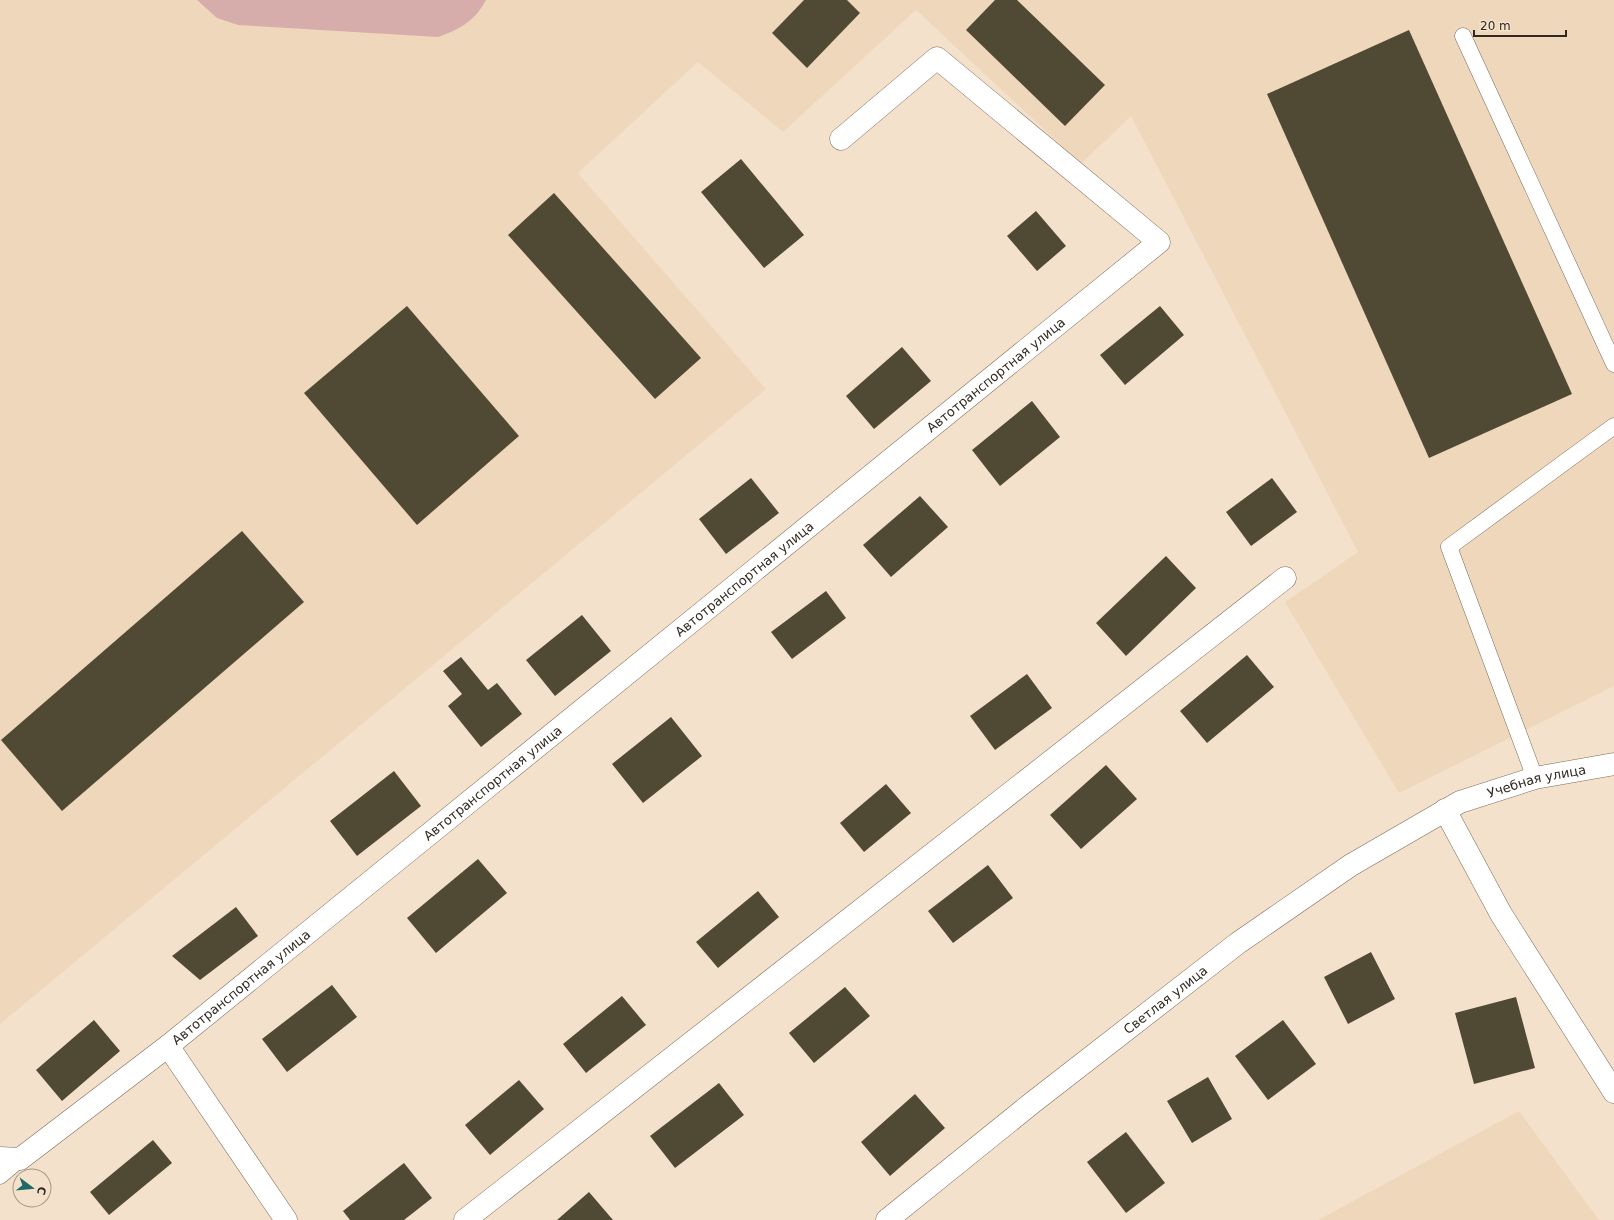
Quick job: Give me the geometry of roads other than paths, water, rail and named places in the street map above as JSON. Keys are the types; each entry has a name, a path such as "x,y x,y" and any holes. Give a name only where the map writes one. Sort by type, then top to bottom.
{"street":[{"name":"Автотранспортная улица","path":"10,1158 168,1046 1159,242 937,58 841,139"},
{"path":"465,1220 1285,578"},
{"name":"Учебная улица","path":"1453,806 1535,778 1614,764"},
{"path":"1453,806 1501,914 1614,1092"},
{"name":"Светлая улица","path":"887,1220 1038,1098 1238,942 1351,865 1453,806"},
{"path":"168,1046 286,1220"}],"lane":[{"path":"1463,36 1614,364"},
{"path":"1535,778 1449,547 1614,426"},
{"path":"0,1176 10,1158"}]}
